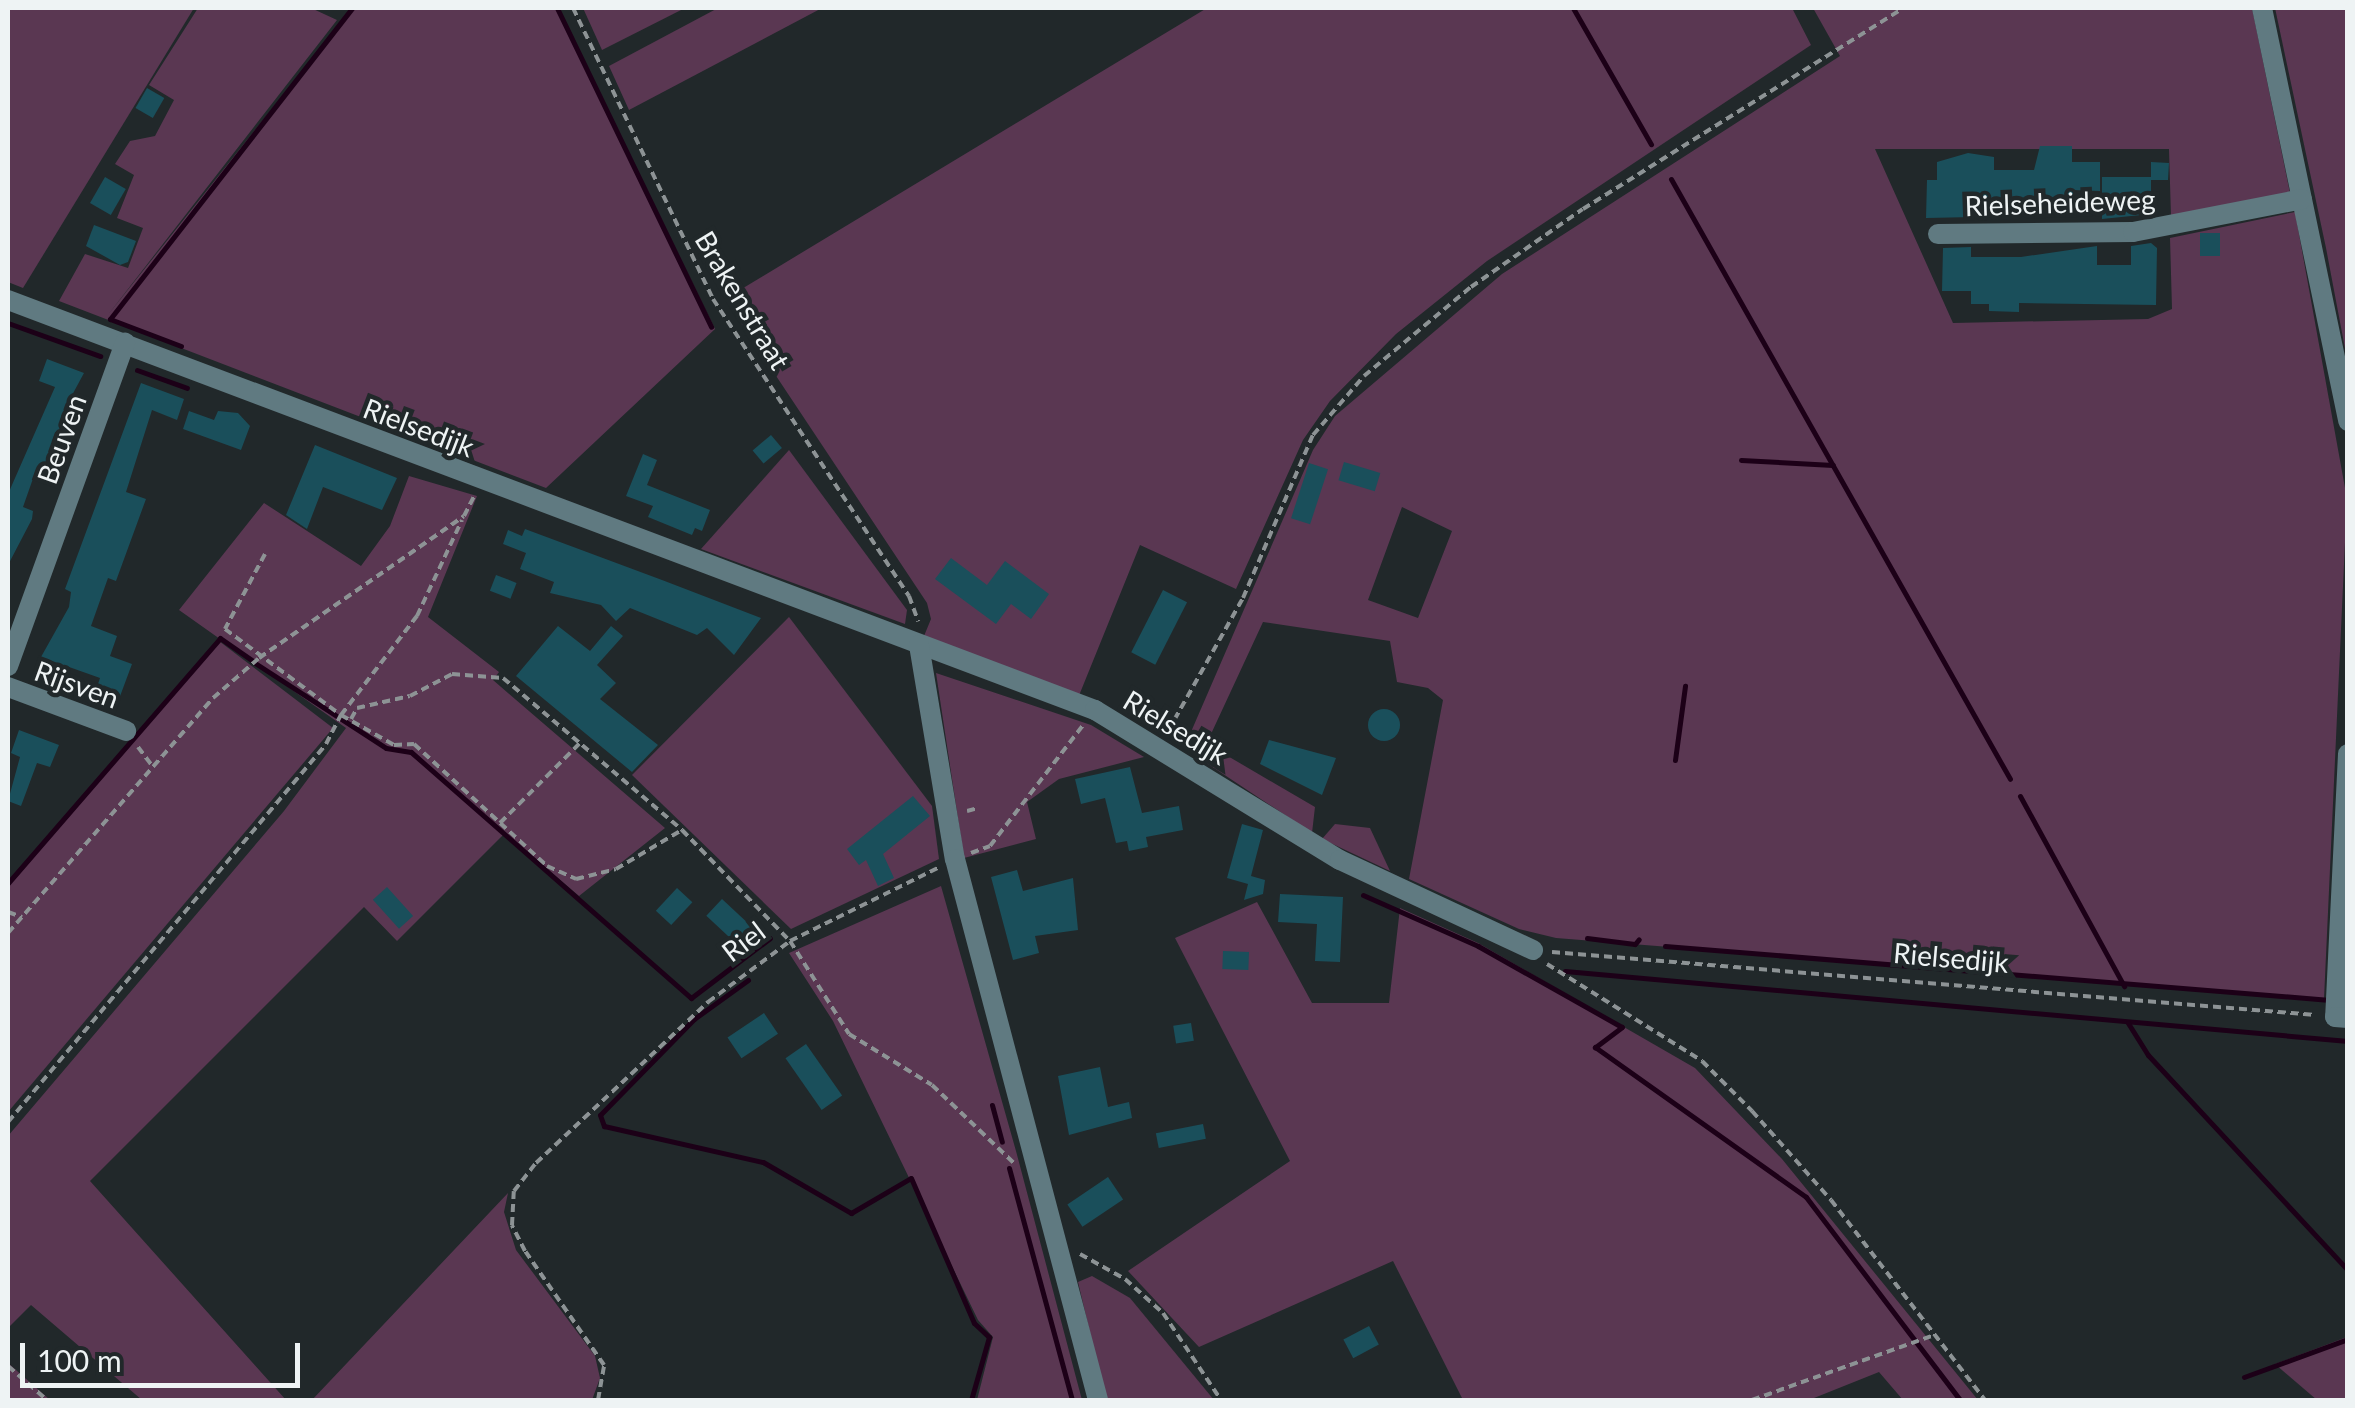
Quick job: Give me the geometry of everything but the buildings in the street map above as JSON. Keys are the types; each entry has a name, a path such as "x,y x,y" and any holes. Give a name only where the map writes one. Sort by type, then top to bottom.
{"street":[{"path":"2262,8 2348,421"},
{"name":"Rielseheideweg","path":"1938,234 2133,232 2302,199"},
{"name":"Rielsedijk","path":"8,300 1095,710 1340,860 1533,950"},
{"name":"Beuven","path":"8,666 126,343"},
{"path":"919,644 955,860 1098,1400"},
{"name":"Rijsven","path":"8,687 130,737"},
{"path":"2341,1018 2348,754"}],"path":[{"name":"Brakenstraat","path":"573,8 713,299 909,596"},
{"path":"1154,746 1175,724 1243,598 1313,435 1364,376 1471,287 1583,209 1904,8"},
{"path":"8,1122 326,744 339,717 417,616 481,480"},
{"path":"8,934 153,767 259,658 464,516"},
{"path":"264,554 224,622 230,636 339,717 394,745 414,744 547,866 576,879 616,869 682,830"},
{"path":"350,720 358,708 410,696 452,674 502,678 582,741 682,830 790,941 849,1034 932,1085 1026,1175 1038,1178"},
{"name":"Riel","path":"598,1400 604,1365 593,1341 512,1225 514,1191 536,1163 596,1111 677,1028 790,941 990,846 1095,710"},
{"path":"130,737 153,767"},
{"path":"500,823 582,741"},
{"path":"8,912 22,917"},
{"path":"1533,950 1560,975 1702,1061 1832,1200 1932,1336 1985,1400"},
{"name":"Rielsedijk","path":"1533,950 2341,1018"},
{"path":"1058,1244 1125,1279 1162,1312 1221,1400"},
{"path":"1752,1400 1932,1336"},
{"path":"8,1366 47,1400"}],"shaded area":[{"path":"8,8 194,8 23,288 8,282"},
{"path":"198,8 311,8 337,20 107,316 352,8 558,8 715,329 546,488 59,301 85,254 128,268 143,228 117,218 134,175 115,164 130,141 155,136 174,100 149,85"},
{"path":"583,8 685,8 602,50"},
{"path":"718,8 822,8 629,110 609,66"},
{"path":"1207,8 1792,8 1811,45 1487,261 1396,334 1330,401 1303,440 1236,589 1140,545 1078,698 924,636 931,619 927,603 725,299"},
{"path":"1813,8 2252,8 2290,193 2171,217 2169,149 1875,149 1953,323 2148,319 2172,309 2170,238 2295,212 2347,499 2324,999 1556,938 1519,929 1409,879 1443,700 1428,688 1397,682 1390,641 1263,622 1211,734 1214,748 1315,807 1312,833 1184,748 1313,450 1335,416 1502,274 1840,56","holes":["1402,507 1452,531 1418,618 1368,600"]},
{"path":"2275,8 2347,8 2347,359 2326,248"},
{"path":"789,450 907,610 905,624 701,549"},
{"path":"409,476 477,496 428,617 499,672 493,680 665,828 579,896 505,833 397,941 364,907 90,1181 286,1400 142,1400 31,1305 8,1328 8,1136 284,811 346,728 179,610 264,503 361,566 390,526"},
{"path":"789,617 932,806 939,859 791,929 632,775"},
{"path":"219,641 333,728 8,1112 8,887"},
{"path":"936,673 1091,725 1144,757 1059,779 1027,802 1036,839 964,858"},
{"path":"1335,824 1370,828 1390,871 1322,839"},
{"path":"941,886 1082,1400 977,1400 993,1337 978,1320 833,1021 789,953"},
{"path":"1257,902 1312,1003 1389,1003 1400,908 1478,943 1695,1068 1782,1159 1978,1400 1903,1400 1879,1372 1809,1400 1463,1400 1393,1261 1199,1347 1128,1271 1290,1161 1175,938"},
{"path":"508,1193 504,1212 516,1250 595,1356 600,1378 592,1400 312,1400"},
{"path":"1092,1276 1130,1298 1214,1400 1106,1400 1078,1282"},
{"path":"2347,1337 2347,1400 2317,1400 2275,1364"},
{"path":"8,1363 50,1400 8,1400"}],"waterway":[{"path":"181,346 110,319 352,8"},
{"path":"557,8 711,327"},
{"path":"1573,8 1651,144"},
{"path":"1671,179 2010,779"},
{"path":"8,323 100,356"},
{"path":"137,370 187,388"},
{"path":"1741,460 1833,465"},
{"path":"8,883 220,638 253,661"},
{"path":"255,663 386,748 411,752 691,998 770,938"},
{"path":"1675,760 1685,686"},
{"path":"2020,796 2124,986"},
{"path":"1363,895 1478,946 1622,1027 1595,1047 1806,1197 1960,1400"},
{"path":"1587,938 1635,944 1639,939"},
{"path":"1665,946 2330,1000"},
{"path":"1565,971 2348,1041"},
{"path":"748,980 694,1019 600,1115 604,1126 763,1162 851,1213 911,1178 974,1323 989,1337 971,1400"},
{"path":"2128,1023 2148,1055 2348,1270"},
{"path":"992,1105 1002,1142"},
{"path":"1009,1168 1072,1400"},
{"path":"2244,1377 2348,1339"}]}
